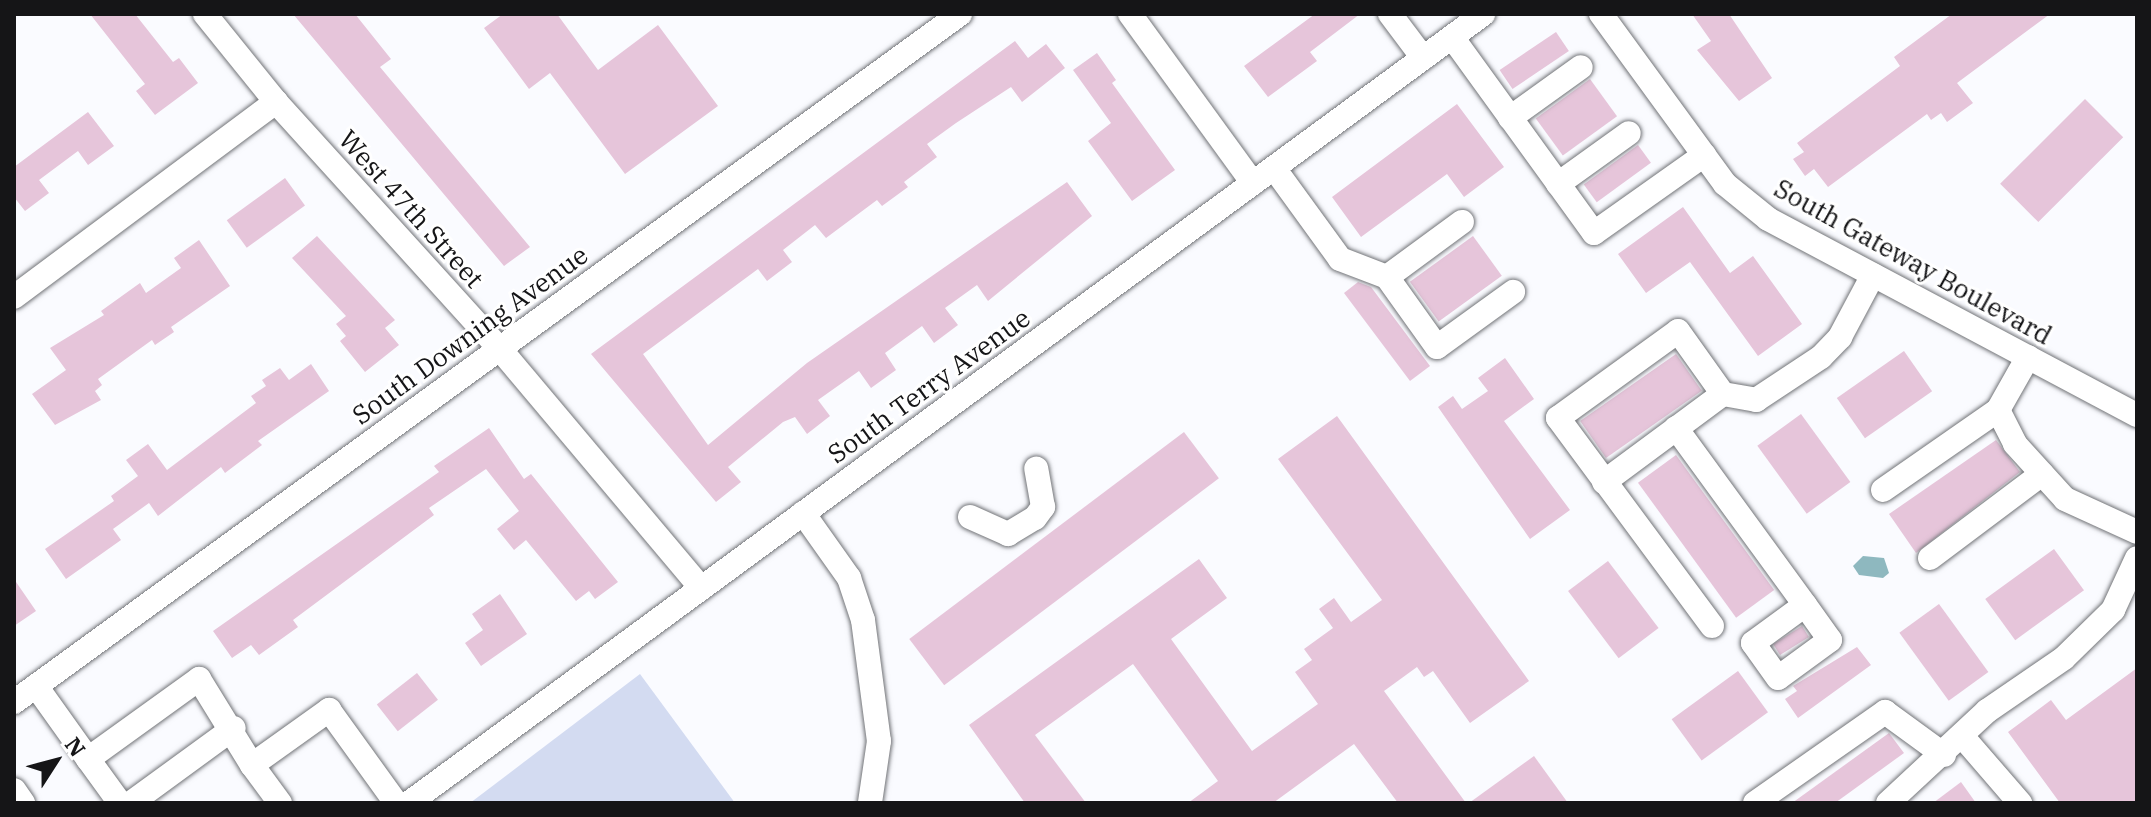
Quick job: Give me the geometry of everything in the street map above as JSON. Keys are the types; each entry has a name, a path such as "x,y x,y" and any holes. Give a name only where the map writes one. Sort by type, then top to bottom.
{"street":[{"name":"West 47th Street","path":"205,14 276,102 499,348 701,588"},
{"path":"1130,14 1253,183"},
{"path":"1390,14 1423,58"},
{"name":"South Terry Avenue","path":"409,803 1483,14"},
{"name":"South Gateway Boulevard","path":"1601,14 1725,184 1768,219 2137,415"},
{"name":"South Downing Avenue","path":"14,702 955,15"},
{"path":"1452,37 1594,233 1704,155"},
{"path":"1510,118 1581,67"},
{"path":"14,297 276,102"},
{"path":"1558,184 1629,133"},
{"path":"1274,168 1340,259 1387,277 1437,347 1513,292"},
{"path":"1387,277 1462,222"},
{"path":"1712,626 1558,418 1678,331 1723,394 1756,400 1821,357 1840,337 1873,275"},
{"path":"1883,490 1998,410 2028,357"},
{"path":"1604,482 1723,394"},
{"path":"1998,410 2015,444 2065,499 2137,532"},
{"path":"1676,428 1805,605"},
{"path":"970,517 1008,534 1035,518 1043,507 1036,469"},
{"path":"1930,558 2042,474"},
{"path":"803,513 849,578 863,620 879,741 870,803"},
{"path":"1888,803 1936,763 1987,711 2064,658 2113,610 2137,558"},
{"path":"88,759 199,679 234,728 252,765 280,803"},
{"path":"36,686 120,803"},
{"path":"252,765 329,710 396,803"},
{"path":"1755,803 1885,712 1936,763"},
{"path":"131,803 234,728"},
{"path":"1962,736 2020,803"},
{"path":"14,790 23,803"}],"shaded area":[{"path":"1863,556 1884,558 1889,573 1883,578 1859,575 1853,566"},
{"path":"640,674 735,803 470,803"}],"building":[{"path":"90,14 135,14 173,62 179,58 198,83 155,115 136,91 145,84"},
{"path":"293,14 355,14 391,59 380,67 530,247 504,266"},
{"path":"503,14 557,14 598,70 658,25 718,106 625,174 550,73 529,89 484,28"},
{"path":"1315,14 1360,14 1310,52 1317,61 1268,97 1244,66"},
{"path":"1692,14 1729,14 1772,78 1739,101 1697,50 1711,41"},
{"path":"1952,14 2050,14 1957,83 1973,103 1947,122 1941,113 1931,120 1927,114 1828,187 1814,169 1805,176 1793,159 1804,152 1797,143 1900,66 1894,57"},
{"path":"1556,32 1569,51 1512,89 1500,70"},
{"path":"1015,41 1028,58 1046,44 1065,68 1022,102 1011,87 956,123 927,144 937,157 904,182 908,187 882,206 877,200 826,238 815,225 783,250 792,262 767,281 758,269 643,354 708,445 807,363 1067,182 1092,216 988,301 977,285 945,308 958,325 934,343 922,326 885,353 896,370 871,388 859,371 818,400 830,416 807,434 795,417 783,422 728,467 741,482 716,502 591,354"},
{"path":"1097,53 1116,80 1112,83 1175,170 1132,201 1088,141 1111,123 1073,70"},
{"path":"1590,79 1617,116 1563,156 1536,118"},
{"path":"2085,99 2123,137 2038,222 2000,184"},
{"path":"1457,104 1504,167 1464,197 1447,174 1361,237 1332,197"},
{"path":"88,112 114,146 88,165 78,151 39,180 49,193 25,211 14,197 14,167"},
{"path":"1638,145 1651,163 1597,202 1584,184"},
{"path":"285,178 305,206 247,248 227,220"},
{"path":"1683,207 1730,273 1753,256 1802,324 1758,356 1690,262 1646,293 1618,254"},
{"path":"317,236 395,320 385,328 399,345 365,372 340,341 346,336 336,324 346,316 292,258"},
{"path":"1473,236 1502,276 1439,321 1410,282"},
{"path":"199,240 230,286 171,327 174,332 155,345 152,340 98,379 102,385 95,391 101,400 55,425 32,394 66,370 50,348 104,315 101,311 140,283 146,293 181,268 174,258"},
{"path":"1358,282 1371,287 1430,366 1410,381 1344,293"},
{"path":"1904,351 1932,391 1865,438 1837,398"},
{"path":"1676,354 1702,391 1606,458 1580,421"},
{"path":"1505,358 1534,399 1504,421 1570,510 1530,539 1438,407 1453,396 1462,409 1488,391 1478,378"},
{"path":"311,364 329,391 258,441 262,445 225,473 221,467 158,516 149,503 113,529 121,540 66,579 45,549 114,501 111,496 138,476 126,460 148,444 167,470 256,403 251,396 266,386 262,380 280,368 289,380"},
{"path":"1801,414 1850,482 1807,514 1757,446"},
{"path":"1337,416 1529,681 1470,723 1433,671 1424,677 1417,667 1384,691 1466,803 1398,803 1354,744 1273,803 1188,803 1218,781 1133,664 1035,735 1086,803 1025,803 969,725 1199,559 1227,598 1171,639 1252,751 1318,704 1295,672 1312,660 1304,649 1333,628 1319,609 1334,598 1351,622 1382,600 1278,459"},
{"path":"489,428 524,479 531,474 618,582 595,599 589,591 576,601 526,540 514,550 497,529 519,511 486,469 429,508 434,515 293,620 298,627 259,655 251,645 232,658 213,631 439,472 434,466"},
{"path":"1184,432 1219,478 944,685 909,639"},
{"path":"1996,440 2020,472 1916,553 1889,514"},
{"path":"1676,455 1774,590 1736,618 1638,483"},
{"path":"2054,549 2084,590 2015,640 1985,599"},
{"path":"1608,561 1659,628 1619,658 1568,591"},
{"path":"14,579 36,611 14,626"},
{"path":"500,594 527,634 481,666 465,643 483,630 472,614"},
{"path":"1939,604 1988,672 1949,701 1899,633"},
{"path":"1802,626 1809,637 1780,655 1773,644"},
{"path":"1857,647 1871,665 1798,718 1785,699 1797,691 1793,686"},
{"path":"2137,668 2137,803 2060,803 2008,732 2051,700 2066,720"},
{"path":"1738,671 1768,712 1702,760 1672,719"},
{"path":"417,673 438,700 398,731 377,704"},
{"path":"1889,733 1904,753 1835,803 1792,803"},
{"path":"1534,756 1568,803 1469,803"},
{"path":"1961,782 1976,803 1933,803"}]}
